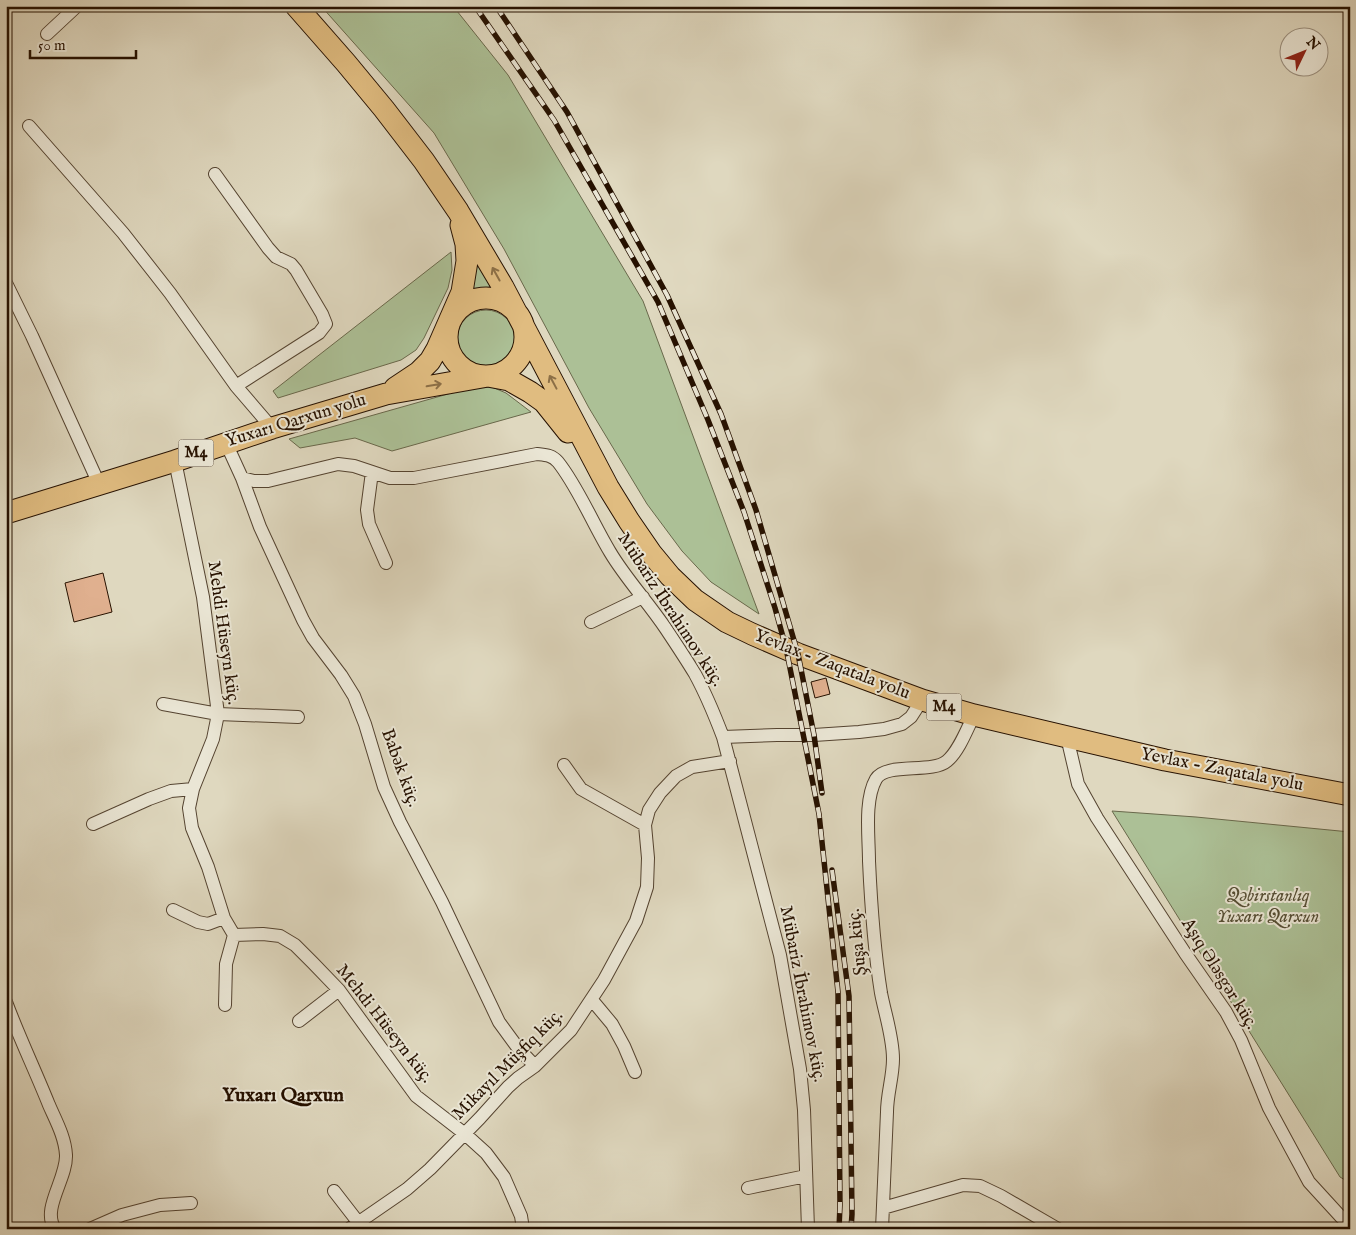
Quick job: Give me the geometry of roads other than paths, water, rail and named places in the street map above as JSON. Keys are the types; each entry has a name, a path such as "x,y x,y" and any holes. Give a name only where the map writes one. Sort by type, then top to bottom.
{"highway":[{"path":"296,6 384,109 424,161 458,211 519,317 608,487"},
{"path":"386,394 419,372 430,362 462,292 467,261 466,244 458,211"},
{"path":"386,394 488,376 497,375 512,366 522,351 524,343 523,325 519,317 500,300 482,298 466,303 459,308 449,323 447,331 447,340 452,356 463,369 479,376 488,376 509,380 544,402 555,414 608,487"},
{"name":"Yuxarı Qarxun yolu","path":"6,513 175,461 272,428 386,394"},
{"name":"Yevlax - Zaqatala yolu","path":"608,487 640,537 670,576 695,600 727,622 798,654 922,700 974,715 1165,760 1350,795"}],"street":[{"path":"48,34 77,6"},
{"path":"29,126 123,232 170,293 236,386 272,428"},
{"path":"215,174 268,248 276,257 291,264 296,270 326,324 319,333 236,386"},
{"path":"6,283 32,336 98,484"},
{"path":"226,443 242,478"},
{"name":"Mübariz İbrahimov küç.","path":"242,478 268,481 338,464 354,466 390,478 414,478 538,454 550,455 557,462 626,577 666,628 695,674 711,706 723,737 780,955 800,1069 804,1110 808,1229"},
{"name":"Mehdi Hüseyn küç.","path":"175,461 203,597 218,714 213,739 193,789 189,808 192,828 208,867 224,918 234,935 263,934 280,936 295,945 339,990 416,1096 486,1153 504,1177 521,1216 523,1229"},
{"path":"372,472 367,510 369,524 386,563"},
{"name":"Babək küç.","path":"242,478 260,527 303,620 313,638 341,675 354,696 365,724 384,787 442,902 495,1014 518,1048 535,1066"},
{"path":"591,622 643,597"},
{"path":"723,737 814,735 884,729 902,724 911,717 922,700"},
{"path":"163,704 218,714 298,717"},
{"name":"Şuşa küç.","path":"882,1229 887,1110 894,1060 881,991 871,910 868,816 872,789 877,777 887,771 938,766 946,762 954,754 974,715"},
{"name":"Aşıq Ələsgər küç.","path":"1067,737 1078,784 1097,818 1226,1012 1241,1040 1269,1108 1309,1182 1341,1218 1350,1225"},
{"path":"564,765 581,789 644,825 649,810 676,776 692,766 730,761"},
{"path":"93,824 171,791 193,789"},
{"name":"Mikayıl Müşfiq küç.","path":"353,1226 407,1189 430,1169 508,1087 535,1066 571,1030 604,980 636,921 647,887 648,858 644,825"},
{"path":"173,910 198,922 208,924 224,918"},
{"path":"225,1005 226,964 234,935"},
{"path":"299,1021 339,990"},
{"path":"592,1000 612,1024 635,1072"},
{"path":"6,1002 12,1032 38,1075 63,1137 66,1157 64,1174 50,1210 50,1218 55,1229"},
{"path":"748,1188 806,1176"},
{"path":"884,1208 964,1184 980,1186 1001,1196 1058,1229"},
{"path":"334,1191 353,1226"},
{"path":"90,1229 122,1215 160,1205 191,1203"}],"railway":[{"path":"475,6 554,120 658,302 708,420 744,512 775,608 786,648 819,814 838,992 839,1229"},
{"path":"496,6 567,112 667,295 721,414 756,510 798,654 814,735 822,793"},
{"path":"832,870 849,996 851,1229"}],"district":[{"name":"Yuxarı Qarxun","path":"283,1095"}],"park label":[{"name":"Qəbirstanlıq Yuxarı Qarxun","path":"1268,906"}]}
